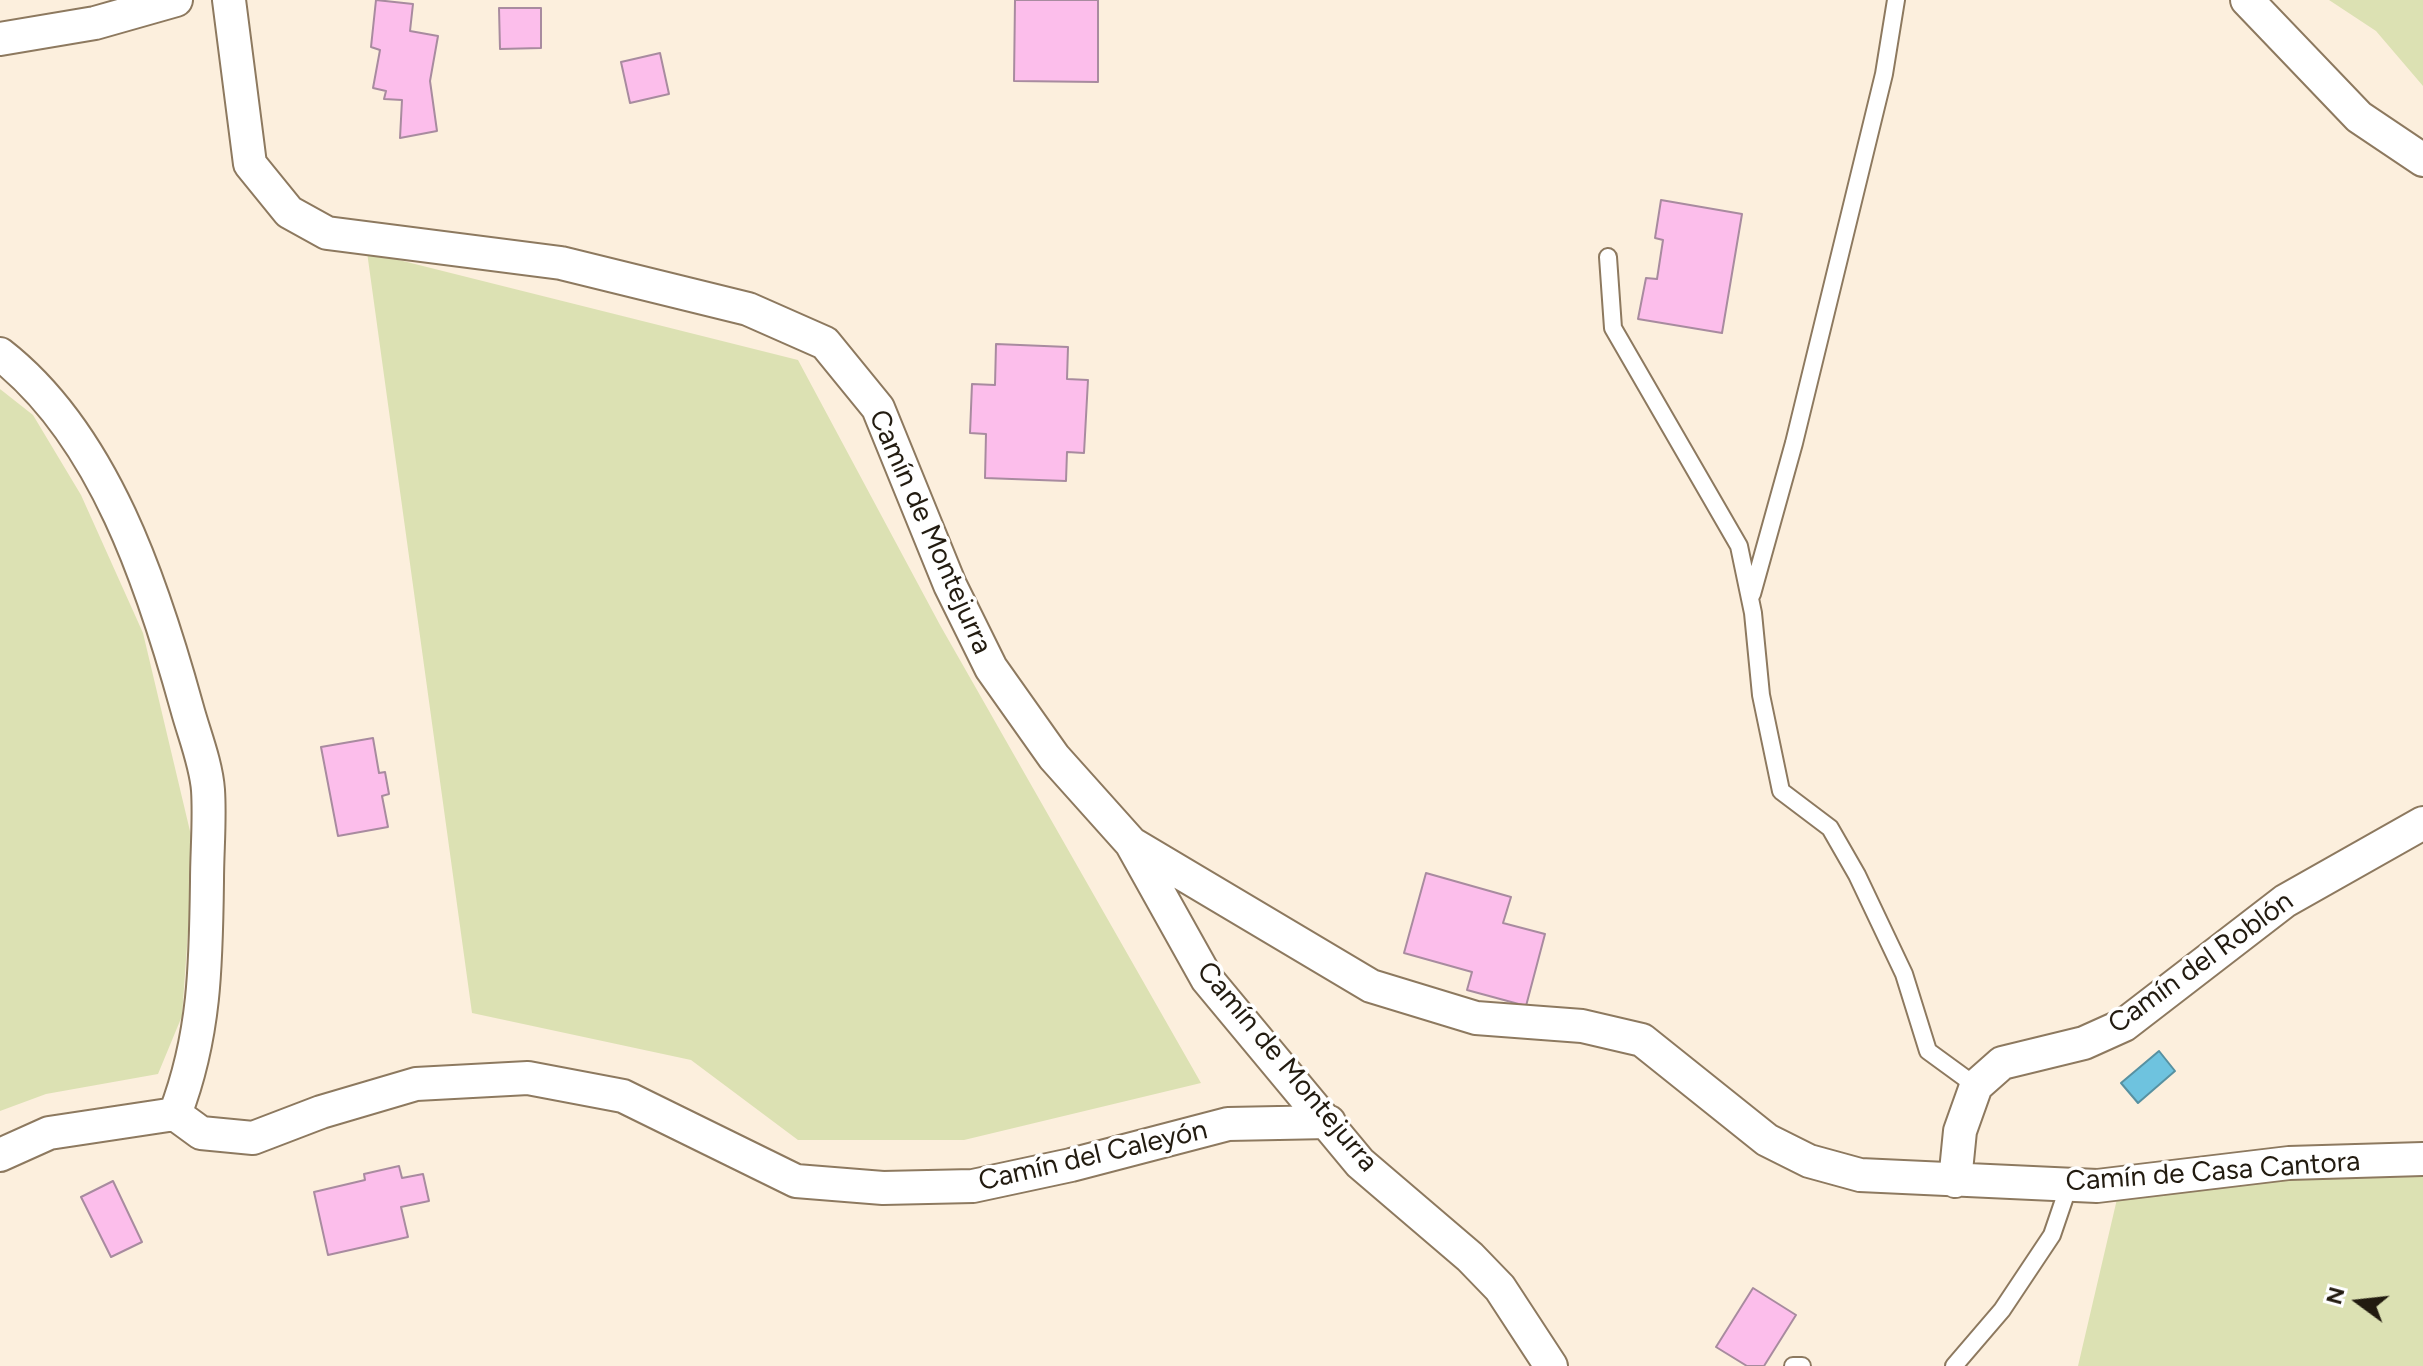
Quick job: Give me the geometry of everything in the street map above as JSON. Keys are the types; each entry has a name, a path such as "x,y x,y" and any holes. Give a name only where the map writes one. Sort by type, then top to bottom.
{"street":[{"path":"0,39 95,23 176,0"},
{"name":"Camín de Montejurra","path":"229,0 250,164 289,212 327,233 561,263 590,270 748,309 825,343 878,408 950,585 991,668 1054,757 1131,843 1207,979 1360,1163 1470,1257 1500,1288 1551,1366"},
{"path":"2247,0 2359,117 2423,160"},
{"path":"0,354 29,377 63,417 123,522 172,655 208,788 205,991 190,1076 175,1114 49,1133 0,1155"},
{"name":"Camín del Roblón","path":"1976,1086 2002,1063 2084,1043 2124,1025 2285,901 2423,823"},
{"name":"Camín de Casa Cantora","path":"1131,843 1371,986 1476,1018 1582,1026 1642,1040 1767,1140 1809,1161 1860,1175 2097,1186 2289,1163 2423,1159"},
{"name":"Camín del Caleyón","path":"175,1114 201,1133 253,1138 321,1112 416,1084 528,1078 623,1096 796,1181 883,1188 973,1186 1071,1165 1228,1124 1329,1122"},
{"path":"1955,1181 1960,1131 1976,1086"}],"lane":[{"path":"1750,600 1794,443 1884,74 1896,0"},
{"path":"1608,257 1613,328 1739,546 1750,600 1761,695 1781,791 1830,828 1857,875 1904,974 1928,1051 1976,1086"},
{"path":"1954,1366 2002,1310 2052,1235 2069,1185"},
{"path":"1793,1366 1802,1366"}],"green space":[{"path":"2329,0 2423,0 2423,86 2376,31"},
{"path":"367,252 798,360 940,625 1201,1083 964,1140 798,1140 691,1060 472,1013"},
{"path":"0,389 33,415 81,495 143,633 194,848 182,1016 158,1074 46,1094 0,1111"},
{"path":"2423,1174 2423,1366 2078,1366 2117,1199 2292,1177"}],"water":[{"path":"2159,1051 2175,1071 2138,1103 2121,1083"}],"building":[{"path":"376,0 413,4 410,31 438,36 430,81 437,131 400,138 402,100 384,99 386,91 373,88 380,50 371,47"},
{"path":"1015,0 1098,0 1098,82 1014,81"},
{"path":"499,8 541,8 541,48 500,49"},
{"path":"660,53 669,94 630,103 621,62"},
{"path":"1661,200 1742,214 1722,333 1638,319 1646,278 1657,279 1663,240 1655,238"},
{"path":"996,344 1068,347 1067,379 1088,380 1084,453 1067,452 1066,481 985,478 986,434 970,433 972,384 995,385"},
{"path":"373,738 379,773 385,772 389,794 382,796 388,827 338,836 321,747"},
{"path":"1426,873 1511,897 1503,923 1545,934 1526,1006 1467,990 1472,972 1404,953"},
{"path":"399,1166 402,1178 423,1174 429,1201 401,1207 408,1237 328,1255 314,1192 365,1180 364,1174"},
{"path":"113,1181 142,1242 111,1257 81,1197"},
{"path":"1753,1288 1796,1315 1764,1366 1747,1366 1716,1347"}]}
